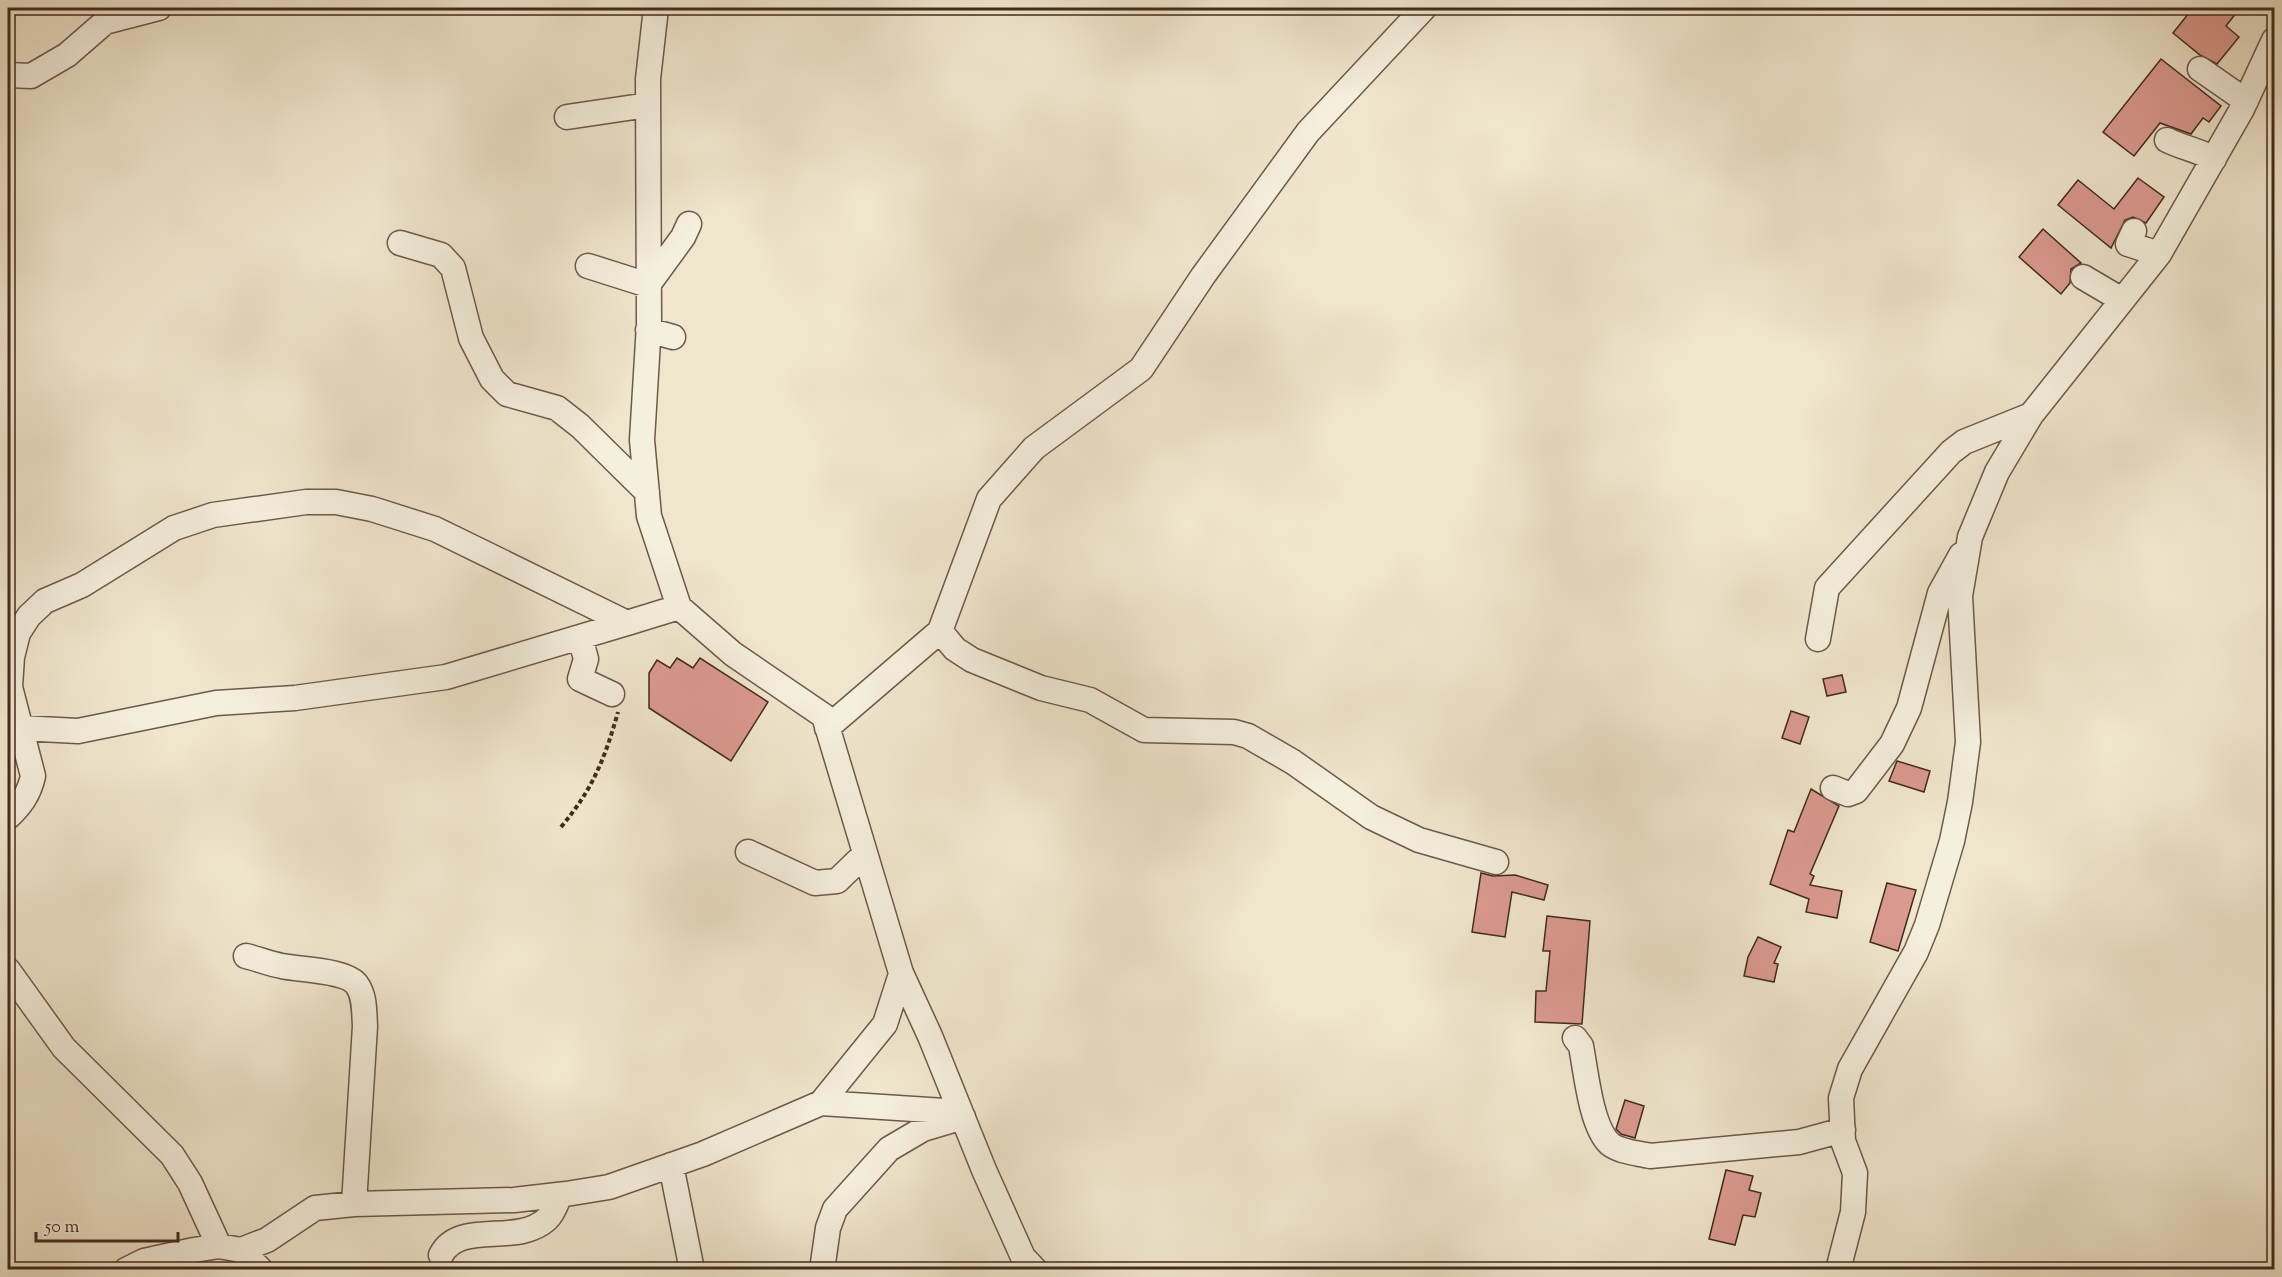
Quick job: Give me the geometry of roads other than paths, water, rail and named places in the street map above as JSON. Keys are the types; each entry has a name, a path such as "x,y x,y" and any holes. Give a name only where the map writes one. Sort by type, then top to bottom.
{"street":[{"path":"8,75 31,76 67,55 105,22 159,8"},
{"path":"656,8 648,79 648,330 642,440 649,516 679,607 733,654 824,716 901,974 1023,1257 1035,1269"},
{"path":"827,728 940,632 989,499 1034,447 1141,369 1203,276 1308,132 1424,8"},
{"path":"1833,788 1848,794 1856,791 1892,744 1908,708 1940,593 1970,537 1998,472 2031,415 2159,254 2246,101 2274,40"},
{"path":"2200,69 2246,101"},
{"path":"567,117 648,105"},
{"path":"2167,140 2180,147 2198,149 2214,159"},
{"path":"648,285 683,237 689,224"},
{"path":"2134,231 2128,244 2159,254"},
{"path":"400,243 441,255 453,268 471,338 492,379 507,394 557,408 580,426 646,492"},
{"path":"588,266 648,285"},
{"path":"2083,276 2122,300"},
{"path":"648,330 673,336"},
{"path":"1818,639 1827,588 1951,452 1964,442 2031,415"},
{"path":"8,817 21,804 30,789 33,776 14,729 10,687 13,626 29,616 45,601 82,585 174,528 213,515 306,502 336,502 372,509 435,529 627,622"},
{"path":"1839,1269 1853,1212 1855,1173 1844,1141 1841,1098 1850,1069 1916,952 1928,925 1952,841 1968,742 1960,596 1970,537"},
{"path":"14,729 78,731 216,703 295,698 446,678 679,607"},
{"path":"940,632 955,649 972,660 1041,687 1090,700 1144,730 1234,732 1248,736 1293,762 1371,817 1419,840 1496,862"},
{"path":"580,637 586,658 580,679 612,694"},
{"path":"748,852 815,883 837,881 865,854"},
{"path":"246,956 281,966 352,979 359,987 363,998 365,1026 354,1204"},
{"path":"8,970 64,1048 172,1155 230,1248 261,1269"},
{"path":"821,1103 885,1024 901,974"},
{"path":"1575,1038 1581,1046 1599,1130 1611,1145 1627,1151 1650,1156 1799,1142 1843,1130"},
{"path":"126,1269 144,1261 267,1240 315,1208 354,1204 514,1200 609,1187 672,1165 821,1103 961,1115"},
{"path":"822,1269 828,1228 835,1209 889,1149 923,1129 961,1115"},
{"path":"672,1165 692,1269"},
{"path":"441,1254 446,1245 464,1236 522,1233 548,1219 560,1195"}]}
